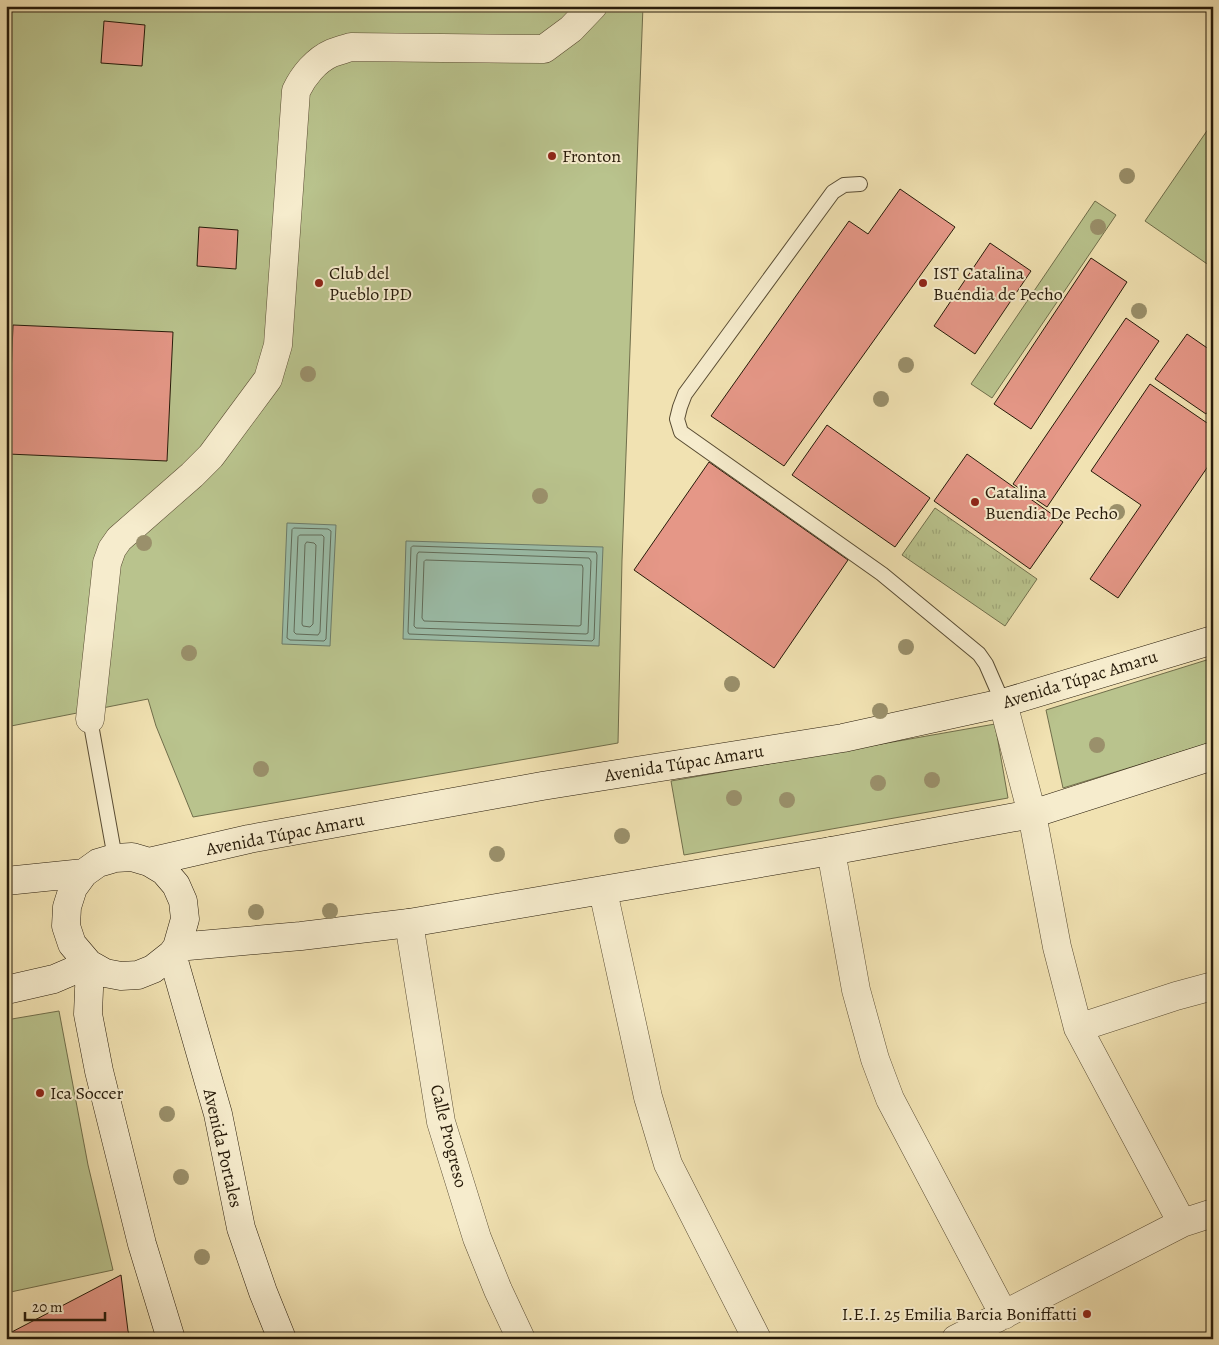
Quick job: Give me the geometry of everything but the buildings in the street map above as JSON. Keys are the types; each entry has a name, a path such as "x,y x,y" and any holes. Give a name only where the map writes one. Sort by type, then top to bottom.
{"street":[{"path":"90,719 107,563 112,549 119,539 211,456 268,379 278,345 296,91 302,78 330,54 351,47 544,49 571,29 593,6"},
{"name":"Avenida Túpac Amaru","path":"149,862 249,839 542,786 843,738 1003,703 1213,640"},
{"path":"1003,703 1032,814 1058,947 1078,1028 1182,1223"},
{"path":"174,950 409,924 1032,814 1213,756"},
{"path":"831,851 856,990 875,1059 890,1099 1004,1315"},
{"path":"132,857 149,862 164,871 176,885 183,901 184,919 174,950 153,969 138,975 121,976 105,973 89,964 72,944 66,926 67,906 73,888 84,873 98,863 115,858 132,857"},
{"path":"6,881 84,873"},
{"path":"602,890 648,1097 668,1164 758,1339"},
{"name":"Calle Progreso","path":"409,924 442,1122 477,1238 498,1290 521,1339"},
{"name":"Avenida Portales","path":"174,950 218,1114 241,1228 263,1292 282,1339"},
{"path":"6,990 54,980 89,964"},
{"path":"89,964 88,1014 99,1071 142,1244 171,1339"},
{"path":"1078,1028 1213,986"},
{"path":"956,1339 1182,1223 1213,1213"}],"lane":[{"path":"860,184 844,185 833,192 685,394 677,419 681,432 882,574 980,654 1003,703"},
{"path":"90,719 115,858"}],"green space":[{"name":"Club del Pueblo IPD","path":"6,6 643,6 622,560 618,743 193,817 156,726 148,699 6,727"},
{"path":"1213,122 1213,268 1145,221"},
{"path":"1095,201 1116,215 992,398 971,384"},
{"path":"935,508 1037,579 1005,626 902,555"},
{"path":"1213,658 1213,742 1063,788 1046,710"},
{"path":"995,724 1008,798 684,855 671,781"},
{"name":"Ica Soccer","path":"59,1011 88,1165 113,1270 6,1293 6,1020"}],"water":[{"path":"287,523 336,525 330,646 282,644"},
{"path":"406,541 603,547 599,646 403,639"}],"place":[{"name":"Fronton","path":"552,156"},
{"name":"Club del Pueblo IPD","path":"319,283"},
{"name":"IST Catalina Buendia de Pecho","path":"923,283"},
{"name":"Catalina Buendia De Pecho","path":"975,502"},
{"name":"Ica Soccer","path":"40,1093"},
{"name":"I.E.I. 25 Emilia Barcia Boniffatti","path":"1087,1314"}]}
